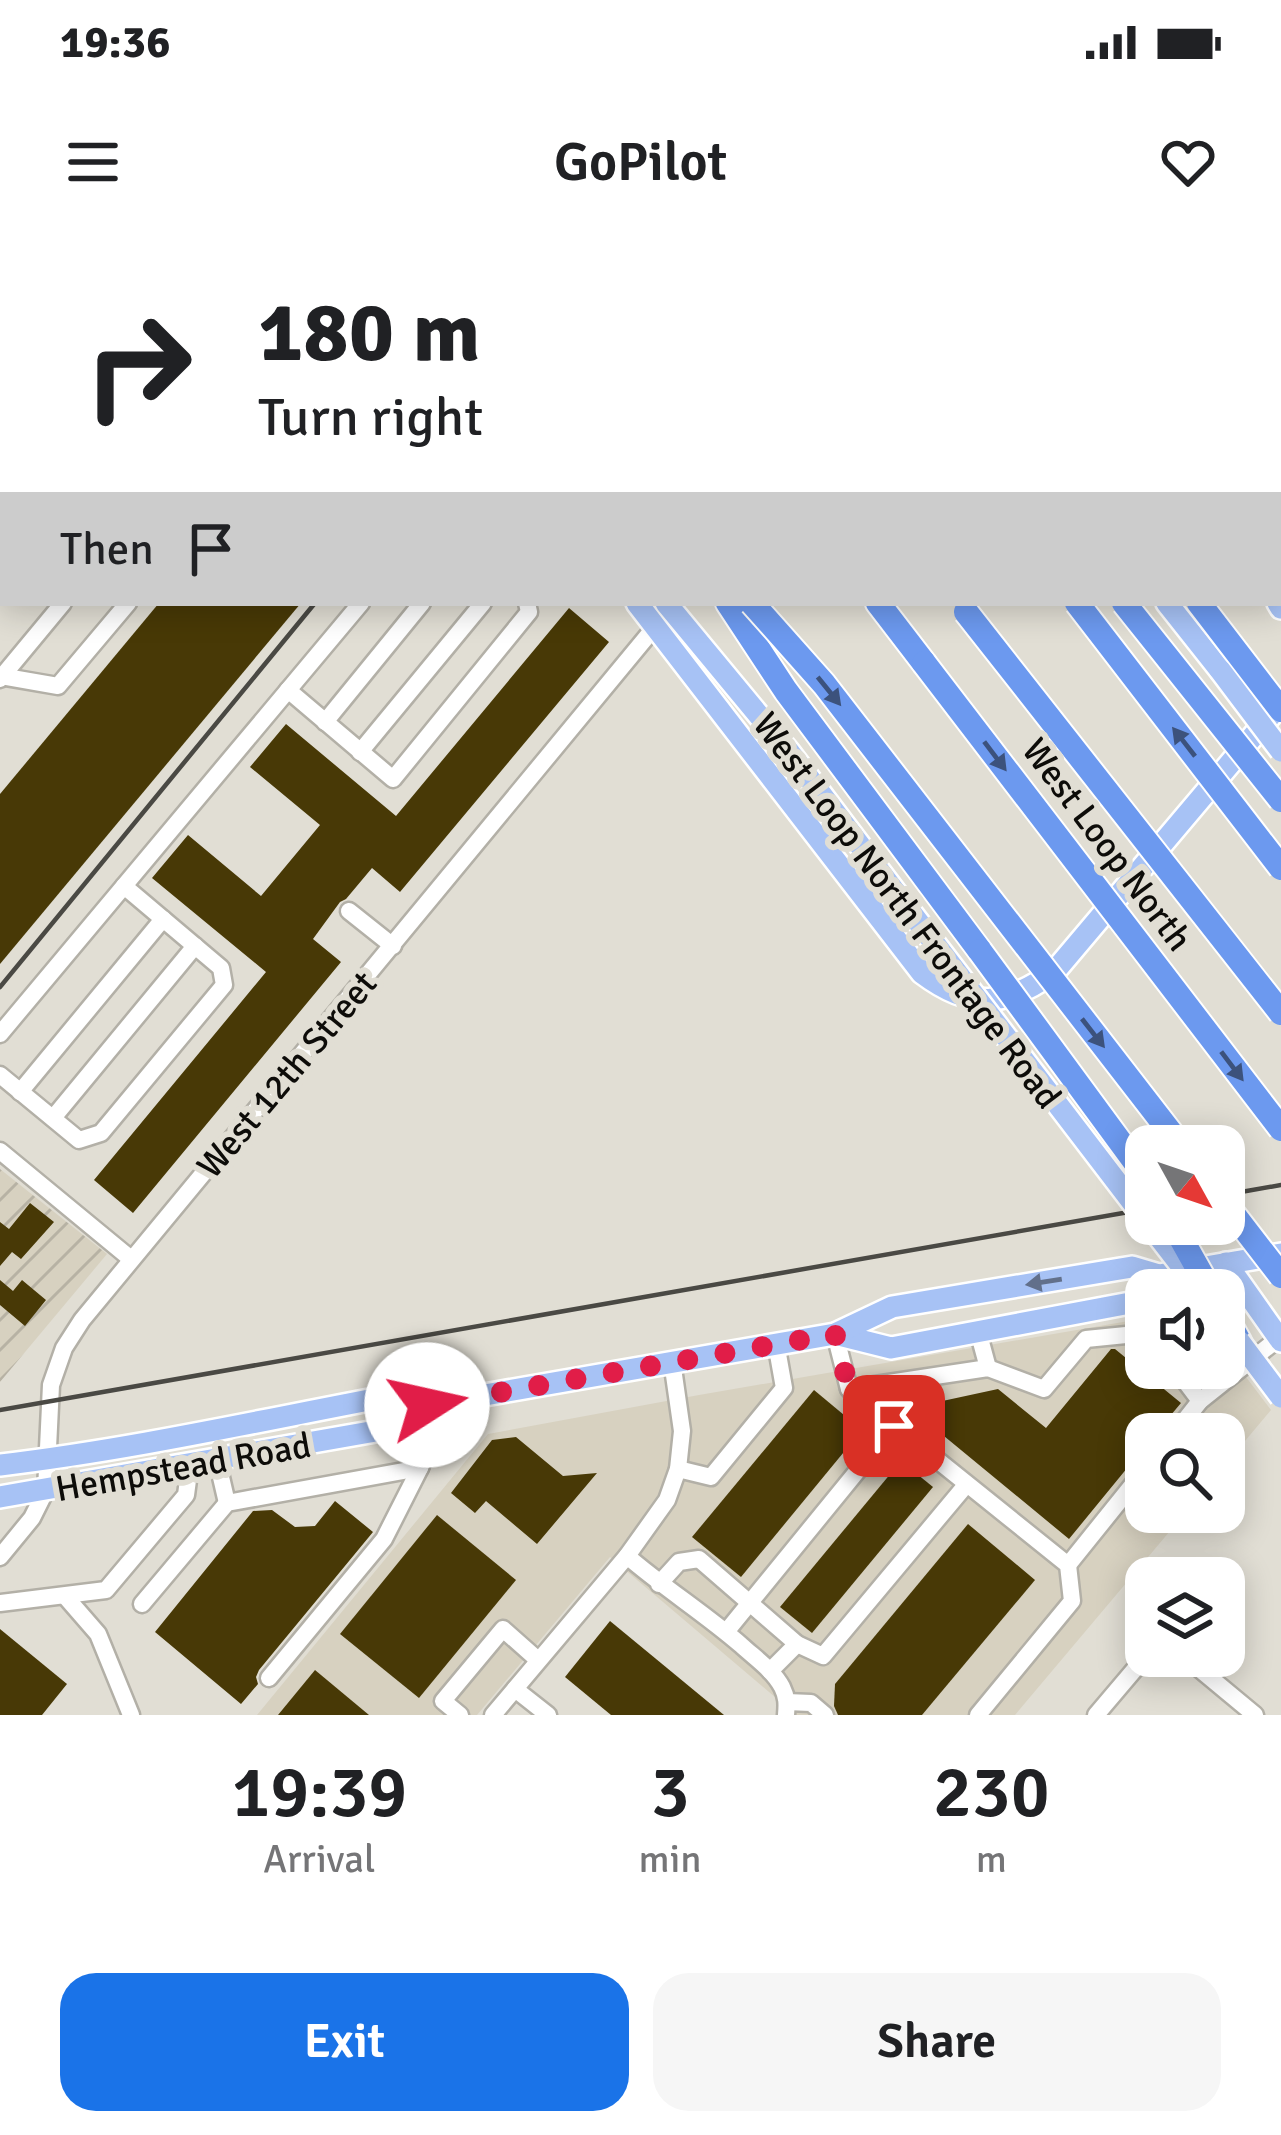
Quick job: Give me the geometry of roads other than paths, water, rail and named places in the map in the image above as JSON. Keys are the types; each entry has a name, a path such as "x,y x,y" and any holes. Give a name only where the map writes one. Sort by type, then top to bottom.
{"highway":[{"path":"730,606 786,691 1125,1149"},
{"path":"755,606 824,684 1165,1125"},
{"name":"West Loop North","path":"880,606 1281,1129"},
{"path":"1079,606 1281,868"},
{"path":"1126,606 1281,800"},
{"path":"1201,606 1281,710"},
{"name":"West Loop North","path":"962,607 1281,1013"},
{"path":"1245,1229 1281,1276"}],"main road":[{"path":"639,606 922,973 940,986 976,999 994,1001 1027,992 1055,971 1281,700"},
{"name":"West Loop North Frontage Road","path":"669,606 790,753 1125,1192"},
{"path":"1170,606 1281,751"},
{"name":"West Loop North Frontage Road","path":"1166,1245 1184,1269"},
{"name":"Hempstead Road","path":"1205,1269 1281,1254"},
{"path":"1226,1263 1280,1339"},
{"name":"Hempstead Road","path":"0,1497 410,1425 427,1405 835,1334 892,1307 1135,1269"},
{"name":"Hempstead Road","path":"835,1334 891,1348 1125,1304"},
{"path":"1245,1348 1281,1397"},
{"name":"Hempstead Road","path":"0,1465 406,1393 427,1405"}],"street":[{"path":"0,677 60,606"},
{"path":"0,677 58,686 125,606"},
{"path":"0,1034 358,606"},
{"path":"325,722 420,606"},
{"path":"360,752 481,606"},
{"path":"288,690 393,779 529,612 528,606"},
{"name":"West 12th Street","path":"0,1557 32,1518 46,1490 51,1384 56,1365 82,1320 654,628"},
{"path":"0,1075 80,1140 101,1133 224,985 221,968 124,886"},
{"path":"349,910 393,946"},
{"path":"20,1092 163,919"},
{"path":"53,1118 195,946"},
{"path":"0,1151 131,1259"},
{"path":"1083,1312 1086,1340"},
{"path":"978,1331 988,1368"},
{"path":"835,1334 849,1389 1068,1565"},
{"path":"849,1389 988,1368 1044,1388 1086,1340 1125,1335"},
{"path":"1191,1413 1280,1339"},
{"path":"678,1469 711,1477 784,1388 776,1343"},
{"path":"493,1715 657,1516 678,1469 682,1431 672,1361"},
{"path":"1191,1389 1200,1401"},
{"path":"269,1678 384,1539 431,1442 427,1405"},
{"path":"726,1632 894,1426"},
{"path":"217,1460 227,1503"},
{"path":"0,1603 106,1590 186,1495 190,1465"},
{"path":"142,1604 227,1503 420,1468"},
{"path":"659,1584 679,1562 699,1559 797,1644 823,1657 966,1485"},
{"path":"978,1715 1072,1601 1068,1565 1125,1494"},
{"path":"627,1556 770,1672 780,1684 787,1708 811,1703 825,1715"},
{"path":"65,1596 98,1634 131,1715"},
{"path":"460,1715 443,1701 503,1629 538,1660"},
{"path":"770,1672 797,1644"},
{"path":"1096,1715 1128,1677"},
{"path":"1209,1677 1253,1714"},
{"path":"514,1689 548,1715"}],"railway":[{"path":"0,987 313,606"},
{"path":"1245,1191 1281,1185"},
{"path":"0,1410 1125,1213"}]}
